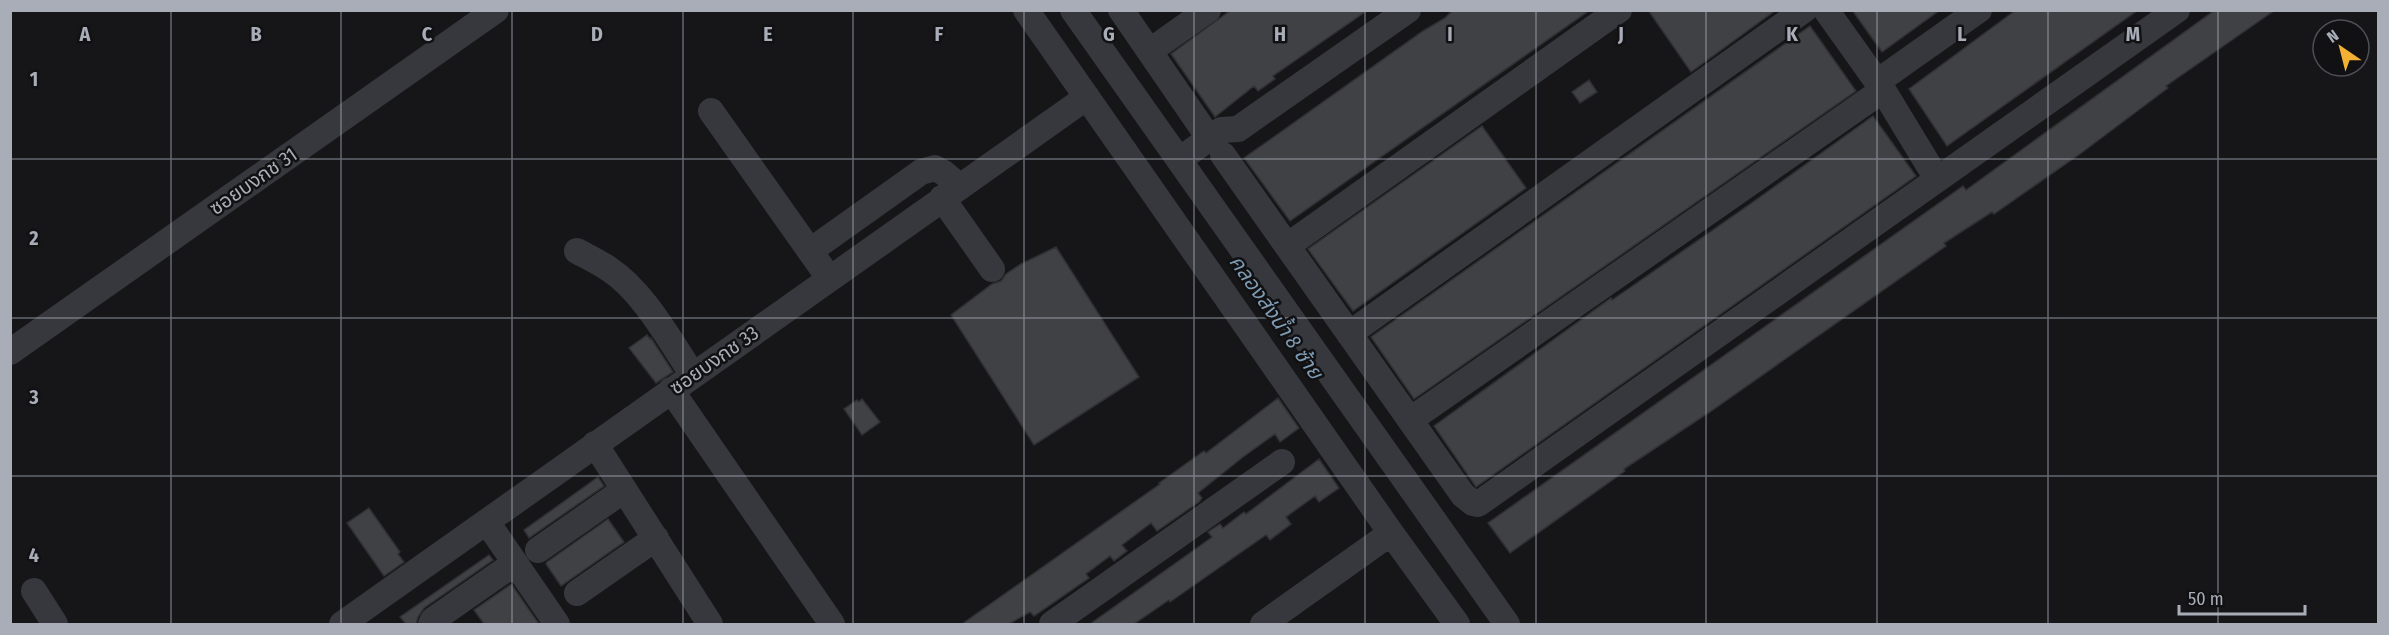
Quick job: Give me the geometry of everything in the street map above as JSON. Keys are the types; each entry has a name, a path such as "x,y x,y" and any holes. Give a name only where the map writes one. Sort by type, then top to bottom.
{"street":[{"name":"ซอยบงกช 31","path":"10,352 496,10"},
{"path":"1026,10 1457,624"},
{"path":"1073,10 1507,624"},
{"path":"1121,10 1463,495 1478,504 2177,10"},
{"path":"1150,51 1208,10"},
{"path":"1185,169 1216,146 1221,129 1238,129 1408,10"},
{"path":"1287,246 1619,10"},
{"path":"1349,334 1804,10"},
{"path":"1827,10 1880,86 1937,179"},
{"path":"1410,420 1880,86 1979,10"},
{"name":"ซอยบงกช 33","path":"342,624 1087,97"},
{"path":"711,111 829,278"},
{"path":"810,251 921,172 934,168 944,173 951,192 992,269"},
{"path":"577,251 624,281 658,322 693,375"},
{"path":"671,390 832,624"},
{"path":"595,444 710,624"},
{"path":"1052,624 1282,462"},
{"path":"538,550 624,490"},
{"path":"487,522 557,624"},
{"path":"1263,624 1391,533"},
{"path":"577,593 656,538"},
{"path":"431,624 433,620 515,563"},
{"path":"34,591 55,624"}],"building":[{"path":"1231,10 1368,10 1273,76 1275,79 1258,91 1254,86 1215,117 1171,54"},
{"path":"1453,10 1590,10 1290,221 1244,158 1423,31 1445,18"},
{"path":"1648,10 1776,10 1691,72"},
{"path":"1852,10 1940,10 1882,52"},
{"path":"2016,10 2138,10 1947,146 1909,89"},
{"path":"2215,10 2275,10 2166,86 2168,88 2080,154 1994,214 1992,212 1944,243 1946,246 1710,412 1624,469 1625,471 1510,553 1488,523 1963,186 1966,190"},
{"path":"1810,26 1856,91 1414,399 1371,337"},
{"path":"1589,80 1597,92 1580,103 1572,92"},
{"path":"1873,116 1916,176 1476,487 1434,426 1611,298 1612,300 1631,287"},
{"path":"1482,126 1526,188 1353,311 1308,249"},
{"path":"1056,247 1139,377 1034,445 951,315 992,284 1001,281 1006,274 1021,264"},
{"path":"647,335 673,372 656,383 629,348"},
{"path":"1278,398 1299,428 1280,442 1275,434 1243,457 1198,493 1202,498 1199,502 1157,531 1151,523 1122,545 1127,551 1114,561 1110,556 1086,574 1089,578 1034,616 1030,612 1009,624 962,624 1204,451 1206,453"},
{"path":"862,399 880,422 862,435 844,409"},
{"path":"1319,459 1339,488 1319,502 1315,496 1286,517 1291,524 1270,540 1266,535 1170,602 1169,600 1134,624 1090,624 1212,537 1208,532 1220,524 1223,528 1244,512 1246,514"},
{"path":"598,477 604,486 529,538 524,530"},
{"path":"369,508 400,552 398,554 404,562 384,576 347,523"},
{"path":"608,519 624,542 561,586 546,564 547,562"},
{"path":"489,555 493,560 424,608 416,624 406,624 400,617"},
{"path":"510,585 539,624 484,624 474,610"}],"water label":[{"name":"คลองส่งน้ำ 8 ซ้าย","path":"1276,317"}]}
